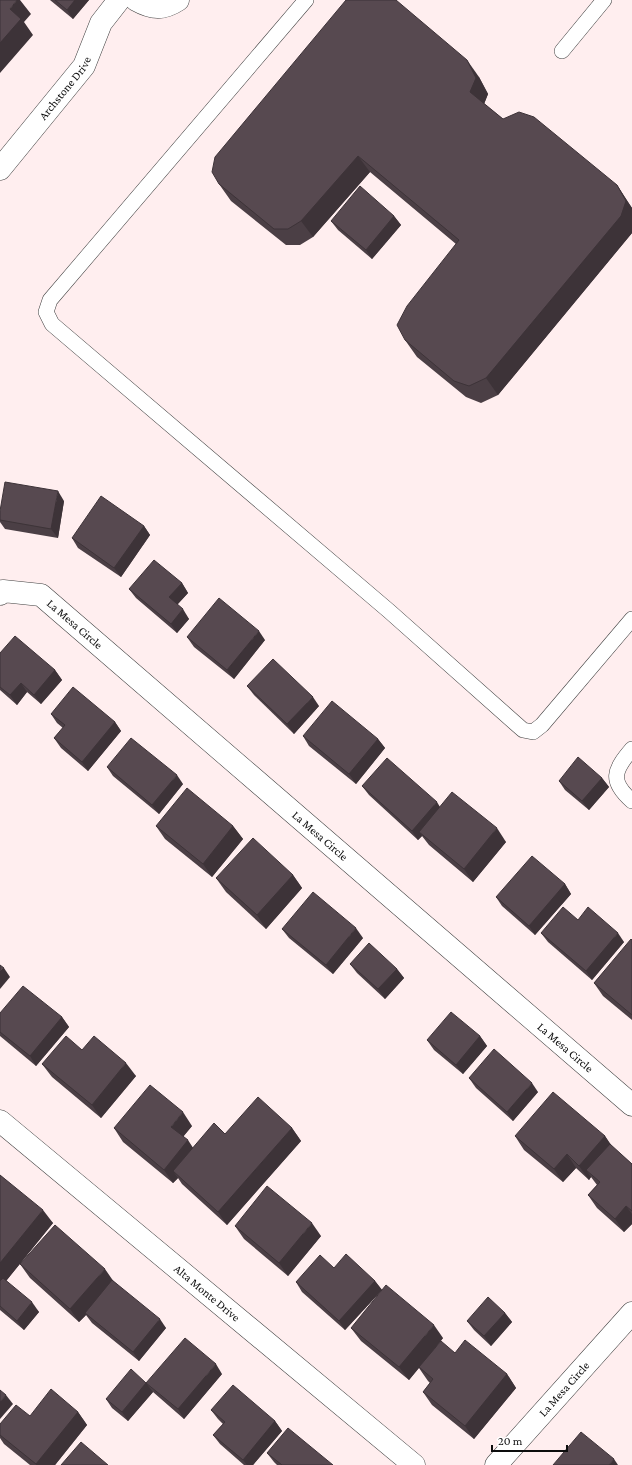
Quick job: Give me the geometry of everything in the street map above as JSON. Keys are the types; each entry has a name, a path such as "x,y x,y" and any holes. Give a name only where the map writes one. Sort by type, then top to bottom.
{"street":[{"name":"Archstone Drive","path":"0,170 84,66 101,23 119,0"},
{"path":"136,0 148,6 161,8 178,0"},
{"name":"La Mesa Circle","path":"0,594 3,591 41,594 632,1105"},
{"name":"Alta Monte Drive","path":"0,1121 414,1465"},
{"name":"La Mesa Circle","path":"496,1465 632,1313"}],"lane":[{"path":"306,0 50,300 46,312 52,324 377,601 523,730 533,732 542,726 632,619"},
{"path":"562,51 604,0"},
{"path":"632,749 620,763 616,776 618,785 626,796 632,801"}],"building":[{"path":"0,0 17,0 10,9 21,19 0,43"},
{"path":"55,0 75,0 67,10"},
{"path":"346,0 396,0 467,60 476,78 470,92 503,119 519,112 534,117 617,185 626,201 621,216 486,378 469,386 454,381 405,340 397,325 407,306 459,240 358,156 301,221 288,229 274,229 219,184 212,172 215,157"},
{"path":"360,186 394,216 366,250 331,221"},
{"path":"5,482 58,491 51,529 0,520"},
{"path":"101,496 144,526 114,568 72,538"},
{"path":"154,560 182,583 169,597 183,609 171,624 129,589"},
{"path":"219,598 259,631 227,670 187,637"},
{"path":"15,636 55,670 34,695 21,683 10,695 0,687 0,653"},
{"path":"273,659 313,697 287,724 247,686"},
{"path":"73,687 115,722 82,762 54,738 65,725 51,714"},
{"path":"332,701 378,739 349,774 303,736"},
{"path":"131,738 177,775 152,805 107,767"},
{"path":"578,757 602,778 582,801 559,781"},
{"path":"387,758 437,802 412,831 362,786"},
{"path":"187,788 233,826 203,864 156,826"},
{"path":"452,792 497,828 464,869 419,832"},
{"path":"253,838 293,875 257,915 216,878"},
{"path":"532,856 565,884 529,926 496,897"},
{"path":"313,892 356,928 326,965 282,929"},
{"path":"563,907 578,920 588,907 618,933 586,971 541,933"},
{"path":"631,939 632,940 632,1015 594,983"},
{"path":"369,943 397,969 378,989 350,964"},
{"path":"0,965 4,968 0,972"},
{"path":"23,986 62,1017 30,1056 0,1032 0,1013"},
{"path":"451,1012 480,1036 456,1065 427,1040"},
{"path":"66,1036 82,1050 94,1036 126,1063 92,1105 42,1064"},
{"path":"494,1049 532,1083 507,1112 469,1078"},
{"path":"150,1085 183,1112 171,1127 188,1140 164,1170 114,1128"},
{"path":"553,1092 605,1136 579,1166 567,1154 554,1169 515,1136"},
{"path":"258,1097 292,1128 218,1212 173,1171 214,1123 225,1134"},
{"path":"610,1144 632,1164 632,1211 626,1206 615,1219 588,1195 600,1182 586,1170"},
{"path":"0,1175 43,1210 0,1263"},
{"path":"267,1186 312,1223 279,1263 235,1226"},
{"path":"55,1225 105,1269 70,1309 20,1264"},
{"path":"346,1254 375,1281 339,1321 296,1282 320,1255 334,1268"},
{"path":"3,1278 32,1302 17,1321 0,1306 0,1281"},
{"path":"112,1280 160,1319 133,1352 85,1313"},
{"path":"386,1285 434,1325 399,1367 351,1328"},
{"path":"488,1297 505,1313 484,1336 467,1321"},
{"path":"185,1338 216,1364 178,1409 146,1383"},
{"path":"465,1340 507,1374 465,1426 423,1392 433,1379 419,1367 441,1341 455,1353"},
{"path":"131,1369 146,1383 122,1412 106,1399"},
{"path":"233,1385 275,1421 243,1460 213,1435 225,1422 211,1410"},
{"path":"51,1389 78,1412 36,1464 0,1435 0,1424 16,1405 30,1416"},
{"path":"0,1390 6,1395 0,1402"},
{"path":"288,1428 333,1465 282,1465 267,1453"},
{"path":"581,1432 614,1459 609,1465 553,1465"},
{"path":"81,1442 108,1465 61,1465"}]}
